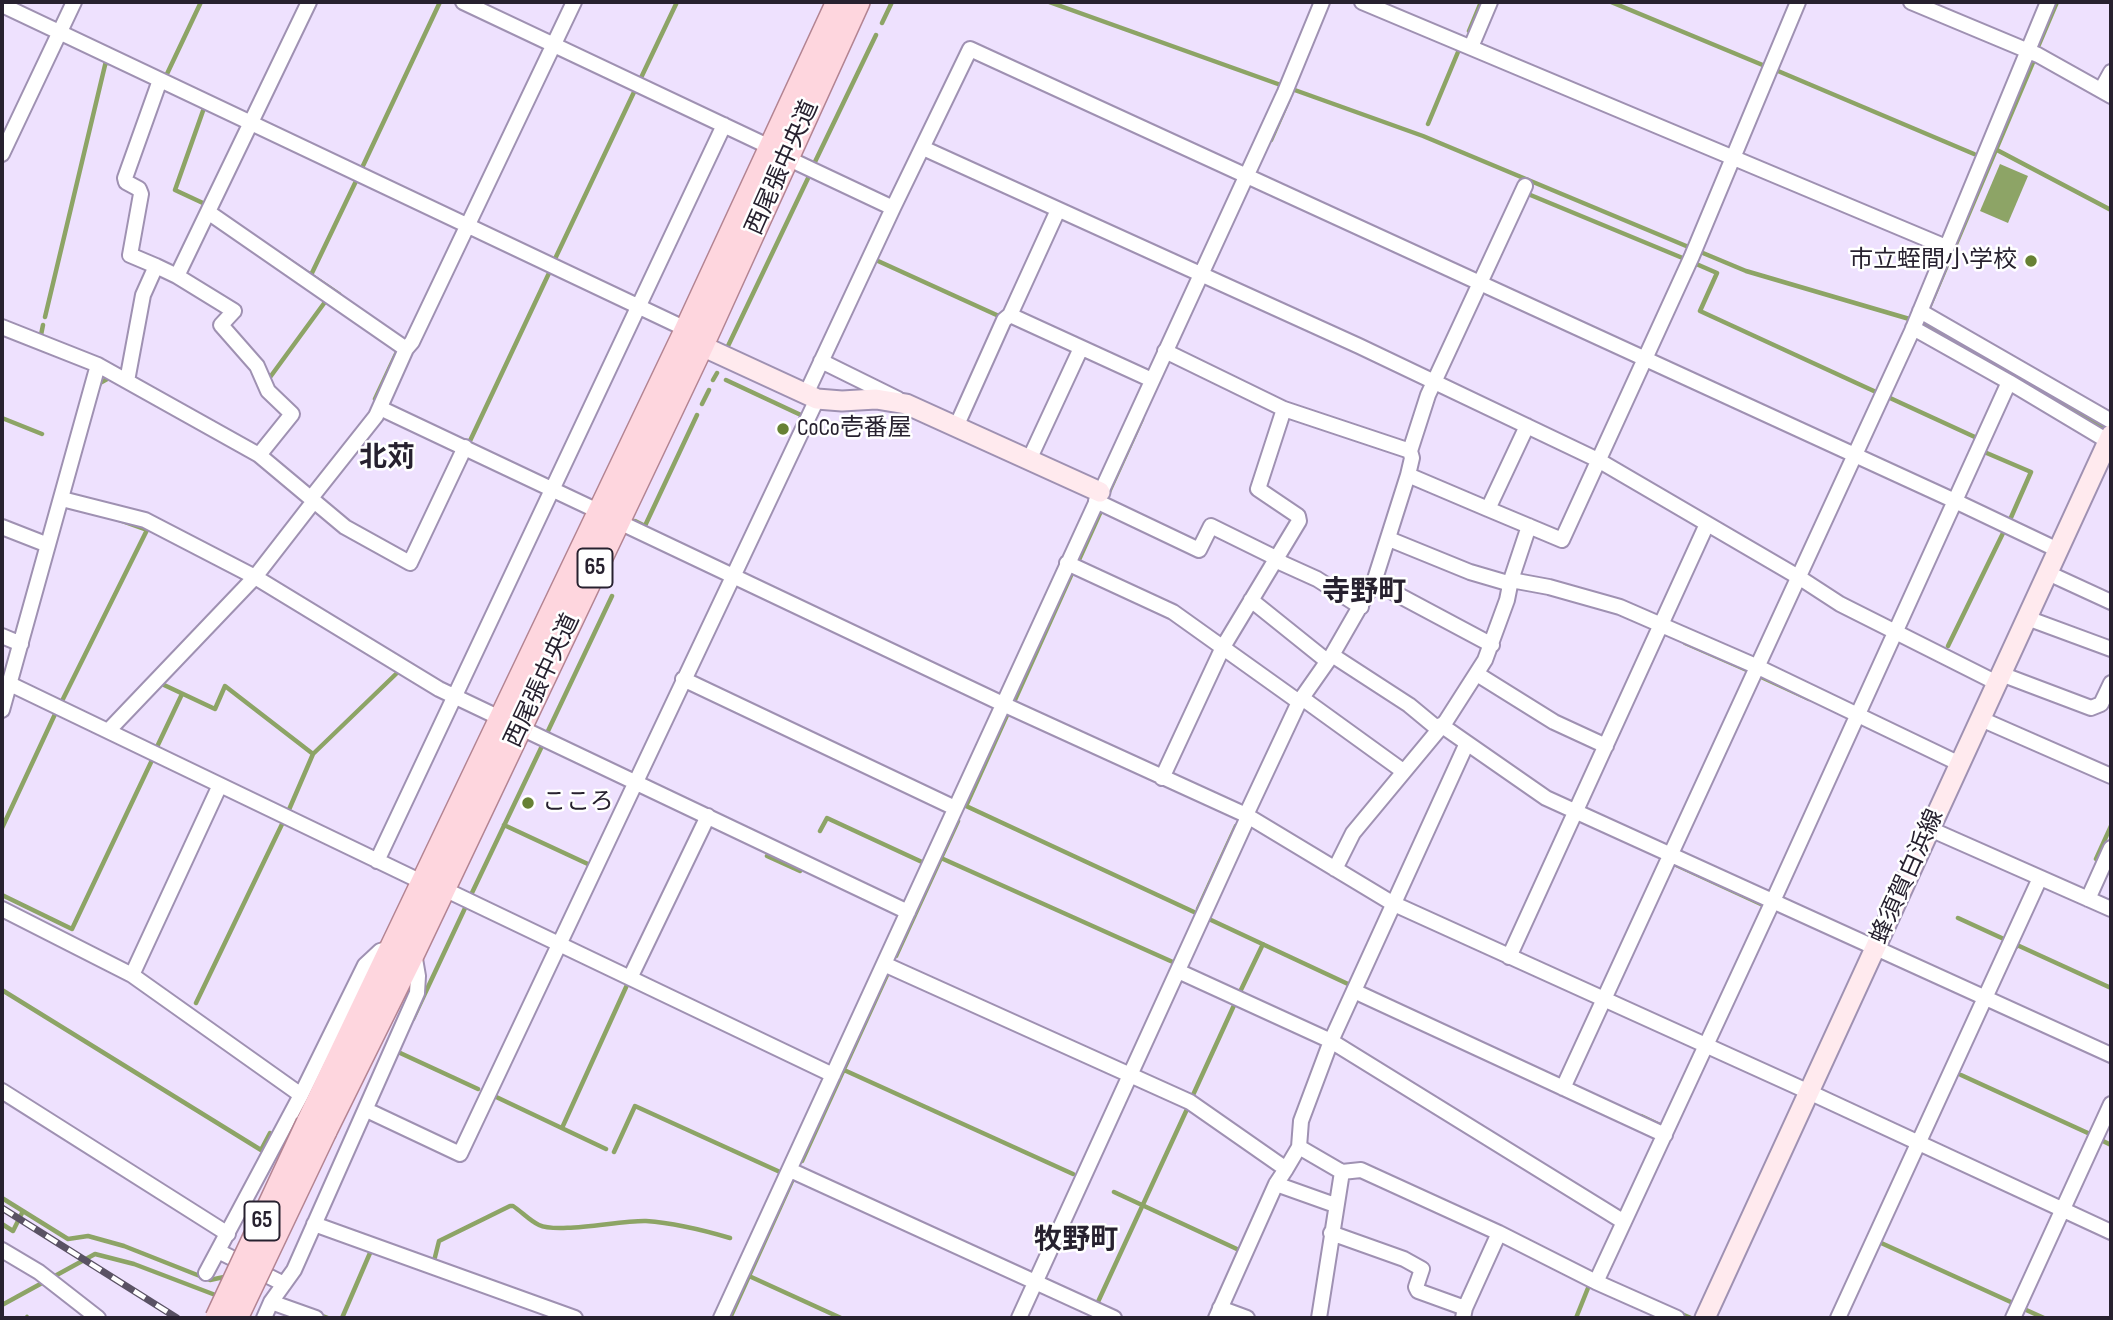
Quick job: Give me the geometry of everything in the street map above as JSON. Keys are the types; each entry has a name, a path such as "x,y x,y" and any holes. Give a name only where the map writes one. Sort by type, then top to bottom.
{"main road":[{"name":"西尾張中央道","path":"780,153 838,2"},
{"name":"西尾張中央道","path":"217,1318 404,949 609,516 690,337 858,2"},
{"path":"690,337 811,396 842,401 876,399 906,404 1029,460 1098,496"},
{"name":"蜂須賀白浜線","path":"1705,1318 2110,440"},
{"name":"西尾張中央道","path":"236,1318 316,1127"}],"street":[{"path":"2,154 74,2"},
{"path":"177,276 309,2"},
{"path":"463,2 893,208"},
{"path":"108,731 256,577 376,416 574,2"},
{"path":"722,1318 1247,176 1322,2"},
{"path":"1362,2 1947,247"},
{"path":"1471,47 1490,2"},
{"path":"1408,475 1562,540 1696,248 1798,2"},
{"path":"1563,1088 1917,320 2048,2"},
{"path":"1918,3 2028,51 2106,93 2111,72"},
{"path":"2,5 638,306 690,337"},
{"path":"373,1113 460,1154 732,576 811,396 821,361 970,49 1955,500 2058,550"},
{"path":"160,80 125,178 139,189 141,194 131,254 177,276 234,311 221,325 257,366 268,391 292,414 259,455"},
{"path":"377,861 724,125"},
{"path":"923,148 1201,274 1598,460 1840,604 1894,633 1999,679 2091,708 2101,704 2111,683"},
{"path":"1018,1318 1300,700 1361,607 1374,582 1408,475 1412,458 1410,451 1428,395 1525,186"},
{"path":"956,427 1058,210"},
{"path":"208,212 406,349"},
{"path":"127,381 143,295 156,266"},
{"path":"1010,315 1152,380"},
{"path":"1917,320 2009,382 2110,440"},
{"path":"1917,320 2111,421"},
{"path":"2,327 98,365 259,455 345,527 411,563 465,447"},
{"path":"1029,460 1081,348"},
{"path":"1165,351 1284,409 1410,451"},
{"path":"821,361 906,404"},
{"path":"2,710 98,365"},
{"path":"1596,1282 2009,382"},
{"path":"380,408 1005,705 1247,816 1392,904 2111,1232"},
{"path":"1162,778 1223,647 1299,521 1298,516 1258,489 1284,409"},
{"path":"1488,509 1527,426"},
{"path":"1098,496 1199,550 1211,526 1317,579 1361,607"},
{"path":"62,499 145,520 256,577 439,689 908,912"},
{"path":"1509,957 1707,524"},
{"path":"1335,869 1353,833 1440,727 1477,674 1492,645 1529,526"},
{"path":"2,527 48,545"},
{"path":"1389,539 1470,572 1599,600 1758,667 1960,764"},
{"path":"1067,563 1173,611 1403,771"},
{"path":"2048,573 2111,602"},
{"path":"1374,582 1492,645"},
{"path":"1251,600 1329,658 1409,705 1546,798 2111,1055"},
{"path":"2027,618 2111,649"},
{"path":"2,636 21,644"},
{"path":"1477,674 1553,722 1606,746"},
{"path":"683,679 955,808"},
{"path":"10,684 377,861 559,944 833,1075"},
{"path":"1980,719 2111,776"},
{"path":"1247,1318 1218,1313 1276,1184 1299,1147 1301,1121 1331,1041 1467,743"},
{"path":"132,975 220,785"},
{"path":"630,978 708,816"},
{"path":"1930,829 2111,909"},
{"path":"2088,899 2111,848"},
{"path":"1838,1318 2040,878"},
{"path":"2,909 132,975 301,1095"},
{"path":"206,1273 301,1095 365,965 380,951 404,949 418,976 417,993 293,1270 268,1308 316,1318"},
{"path":"884,964 1190,1102 1286,1169"},
{"path":"1178,971 1331,1041 1624,1222"},
{"path":"1354,991 1665,1135"},
{"path":"2,1091 228,1234"},
{"path":"2013,1318 2111,1104"},
{"path":"1299,1147 1342,1172 1361,1170 1677,1318"},
{"path":"790,1170 1114,1318"},
{"path":"1319,1318 1342,1172"},
{"path":"1276,1184 1335,1205"},
{"path":"314,1224 575,1318"},
{"path":"1331,1233 1422,1269 1416,1287 1418,1292 1464,1313 1499,1233"},
{"path":"2,1250 39,1272 98,1318"},
{"path":"218,1251 284,1284"}],"shaded area":[{"path":"2000,164 2028,176 2008,223 1980,211"}],"waterway":[{"path":"166,76 201,2"},
{"path":"361,170 440,2"},
{"path":"639,82 677,2"},
{"path":"882,23 892,2"},
{"path":"1049,2 1423,136 1746,271 1923,323 2001,370"},
{"path":"1469,31 1481,2"},
{"path":"1611,2 1765,66"},
{"path":"2037,49 2057,2"},
{"path":"813,166 876,35"},
{"path":"1428,124 1458,52"},
{"path":"1928,310 2034,60"},
{"path":"45,317 106,61 108,63"},
{"path":"1778,71 1974,154"},
{"path":"554,261 635,90 639,92"},
{"path":"1271,140 1289,99"},
{"path":"199,105 204,108 175,190 205,204"},
{"path":"1997,150 2111,210"},
{"path":"728,346 810,174"},
{"path":"311,275 357,179"},
{"path":"1528,194 1685,259"},
{"path":"280,254 339,294"},
{"path":"878,261 1001,317"},
{"path":"1694,263 1717,273 1700,311 1876,392"},
{"path":"469,443 550,271"},
{"path":"268,380 325,302"},
{"path":"41,335 43,325"},
{"path":"375,399 396,354"},
{"path":"713,380 717,373"},
{"path":"98,388 100,383 109,378"},
{"path":"726,380 803,416"},
{"path":"2021,381 2108,431"},
{"path":"702,404 709,390"},
{"path":"1890,398 1977,438"},
{"path":"643,530 697,415"},
{"path":"2,418 42,434"},
{"path":"1108,494 1142,419"},
{"path":"1982,451 2031,472 2009,522"},
{"path":"1078,562 1101,511"},
{"path":"61,703 147,530 119,520"},
{"path":"635,521 645,526"},
{"path":"1948,646 2005,529"},
{"path":"1014,702 1073,571"},
{"path":"548,731 612,596"},
{"path":"1685,643 1749,671"},
{"path":"288,812 313,754 398,672"},
{"path":"1759,676 1809,699"},
{"path":"164,685 215,709 225,686 313,754"},
{"path":"156,749 182,694"},
{"path":"2,828 56,712"},
{"path":"1008,713 966,806 1194,912"},
{"path":"470,897 542,746"},
{"path":"2,895 72,929 153,758"},
{"path":"820,831 827,818 922,862"},
{"path":"196,1003 284,820"},
{"path":"896,956 958,821"},
{"path":"504,825 590,865 591,863"},
{"path":"1198,909 1236,826"},
{"path":"2096,859 2111,826"},
{"path":"767,856 800,871"},
{"path":"941,858 1175,963"},
{"path":"1674,864 1763,905"},
{"path":"413,1019 466,906"},
{"path":"1958,918 2006,940"},
{"path":"1211,920 1348,984"},
{"path":"1239,994 1263,944"},
{"path":"2016,947 2017,945 2111,988"},
{"path":"802,1161 887,975"},
{"path":"562,1128 627,985"},
{"path":"2,990 261,1150 270,1133"},
{"path":"1193,1095 1236,1001"},
{"path":"398,1052 478,1089"},
{"path":"844,1070 1073,1174"},
{"path":"1961,1075 2090,1134"},
{"path":"492,1095 606,1149"},
{"path":"614,1152 635,1106 780,1172"},
{"path":"1097,1304 1188,1107"},
{"path":"1641,1116 1662,1126"},
{"path":"2103,1141 2111,1145"},
{"path":"730,1318 792,1181"},
{"path":"1114,1192 1239,1250"},
{"path":"2,1198 68,1239 88,1236 124,1246 210,1280 224,1277"},
{"path":"432,1261 439,1241 510,1206 539,1225 548,1227 646,1221 689,1227 730,1238"},
{"path":"2,1224 13,1231 23,1211"},
{"path":"1879,1242 2013,1303"},
{"path":"342,1318 370,1253"},
{"path":"2,1305 95,1254 134,1264 218,1296"},
{"path":"749,1276 841,1318"},
{"path":"1576,1318 1588,1288"},
{"path":"2024,1309 2044,1318"},
{"path":"1679,1313 1691,1318"},
{"path":"317,1314 328,1318"}],"railway":[{"path":"2,1208 177,1318"}],"place":[{"name":"市立蛭間小学校","path":"2031,261"},
{"name":"CoCo壱番屋","path":"783,429"},
{"name":"こころ","path":"528,803"}],"district":[{"name":"北苅","path":"387,459"},
{"name":"寺野町","path":"1364,593"},
{"name":"牧野町","path":"1076,1241"}]}
